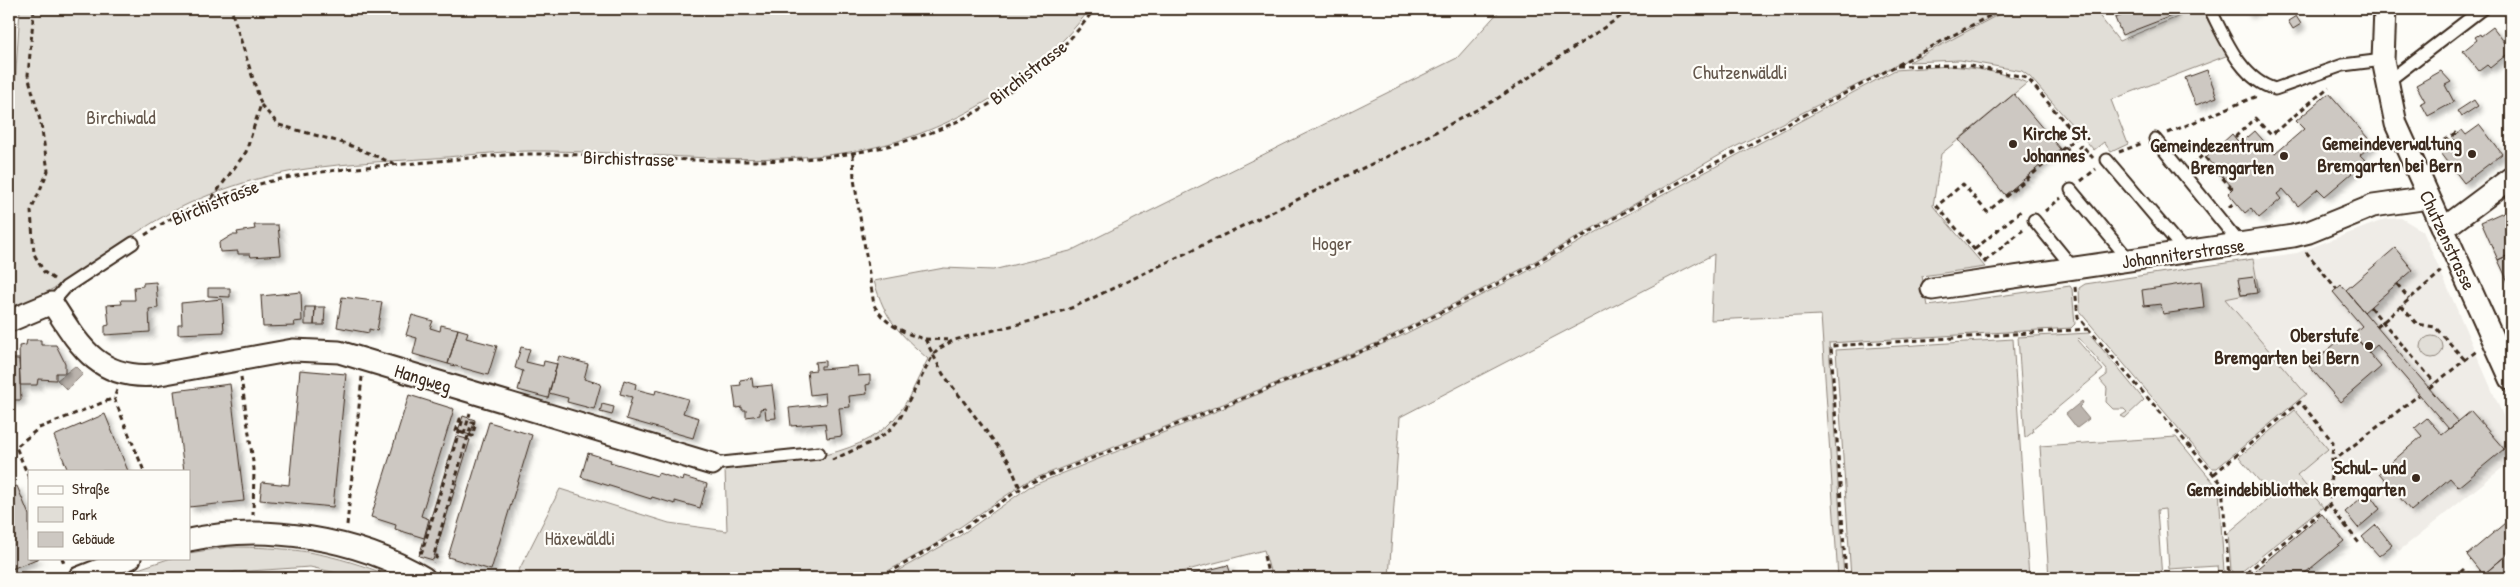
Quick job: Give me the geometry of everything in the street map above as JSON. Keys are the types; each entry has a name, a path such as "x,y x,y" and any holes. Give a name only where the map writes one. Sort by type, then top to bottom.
{"street":[{"name":"Chutzenstrasse","path":"2385,9 2383,60 2396,124 2511,380"},
{"path":"2443,229 2511,178"},
{"name":"Johanniterstrasse","path":"1932,289 2241,245 2309,232 2384,203 2429,198"},
{"path":"9,321 52,303"},
{"name":"Hangweg","path":"52,303 83,350 105,366 134,376 155,375 301,350 349,355 712,464"},
{"path":"190,540 252,535 312,538 345,544 375,554 424,578"},
{"path":"72,571 121,560"}],"lane":[{"path":"2210,9 2245,69 2254,80 2274,89 2343,65 2383,60"},
{"path":"2387,82 2482,9"},
{"path":"2155,139 2241,245"},
{"path":"2107,160 2186,253"},
{"path":"2071,190 2130,261"},
{"path":"2034,220 2074,269"},
{"path":"52,303 66,287 133,243"},
{"name":"Hangweg","path":"712,464 819,453"}],"path":[{"path":"34,9 28,75 41,124 48,171 31,211 34,254 44,272 50,276"},
{"path":"231,9 261,104 280,125 347,144 398,165"},
{"name":"Birchistrasse","path":"133,243 162,223 237,189 322,170 545,154 741,162 789,160 853,154 894,146 941,130 1001,98 1045,63 1071,38 1094,9"},
{"path":"853,154 854,179 874,305 877,311 900,331 925,339 954,340 1031,321 1074,307 1413,144 1495,100 1632,9"},
{"path":"880,578 956,534 1020,488 1130,442 1378,345 1517,274 1635,206 2002,9"},
{"path":"1896,66 1966,65 2012,73 2029,80 2077,137 1987,212 1963,184 1937,206 1999,279"},
{"path":"2235,137 2255,118 2271,135 2342,76 2343,65"},
{"path":"212,199 246,152 261,104"},
{"path":"2413,163 2458,130"},
{"path":"2065,147 2072,154 2082,145 2094,159"},
{"path":"2182,173 2203,155 2232,189"},
{"path":"1975,250 2024,208"},
{"path":"2307,253 2337,289"},
{"path":"2377,327 2457,258"},
{"path":"2074,269 2078,317 2222,484 2229,578"},
{"path":"2397,284 2410,299"},
{"path":"2401,306 2418,324 2435,327 2465,360"},
{"path":"2370,307 2435,383"},
{"path":"1846,578 1831,346 2089,329"},
{"path":"2429,388 2493,338"},
{"path":"925,339 943,374 1004,454 1020,488"},
{"path":"827,462 876,440 889,431 900,418 933,356 954,340"},
{"path":"348,516 362,373 348,372 349,355"},
{"path":"239,360 254,469 253,510"},
{"path":"122,373 114,398 144,470"},
{"path":"2332,463 2419,395"},
{"path":"28,476 16,447 39,428 114,398"},
{"path":"2214,474 2300,402 2334,442 2329,506 2359,543"},
{"path":"464,434 470,413"},
{"path":"426,539 458,438 460,429 463,419 460,418 456,431 464,434 472,436 476,423 472,422 469,432 467,441 459,469 437,543"},
{"path":"2240,578 2329,506"},
{"path":"1264,556 1269,578"},
{"path":"64,560 72,571"},
{"path":"2454,578 2464,570"}],"shaded area":[{"name":"Oberstufe Bremgarten bei Bern","path":"2401,218 2423,231 2511,434 2511,461 2399,551 2375,521 2351,539 2297,475 2328,449 2291,406 2305,394 2224,298 2259,292 2253,259 2297,253 2386,219"},
{"path":"75,366 83,374 67,390 57,380"},
{"path":"2082,401 2083,403 2079,407 2089,419 2077,428 2066,414"}],"green space":[{"name":"Birchiwald","path":"20,9 1090,9 1067,36 1041,61 984,103 952,120 919,134 885,145 850,152 812,156 736,159 518,151 356,163 298,170 267,176 222,190 190,203 155,221 56,287 9,309 9,178"},
{"name":"Hoger","path":"1501,9 2007,9 1727,151 1516,272 1377,343 1026,482 928,549 875,578 515,578 560,489 669,523 727,531 725,469 815,457 860,443 878,433 894,419 904,406 928,359 894,325 883,306 874,281 944,268 993,270 1070,251 1457,58"},
{"path":"2009,9 2094,9 2119,41 2197,9 2205,9 2231,54 2111,100 2128,144 2111,152 2104,142 2094,150 2030,77 2022,71 1960,60 1909,62"},
{"path":"1949,66 1989,71 2027,83 1941,154 1933,206 1985,267 1922,276 1928,306 2070,286 2072,289 2075,324 2071,328 1829,343 1844,578 1838,578 1821,315 1711,320 1714,254 1400,417 1389,578 1272,578 1264,550 1157,578 885,578 958,537 1029,487 1397,338 1519,276 1637,209 1895,70"},
{"path":"2253,259 2259,292 2225,299 2306,394 2217,468 2212,468 2080,312 2079,288 2085,284"},
{"path":"2089,333 2144,400 2125,418 2121,416 2127,412 2124,409 2113,409 2106,402 2107,388 2100,380 2107,375 2107,370 2079,338 2077,340 2103,370 2032,429 2033,432 2025,438 2018,337"},
{"path":"2432,336 2440,339 2443,347 2440,355 2432,358 2424,355 2421,347 2424,339"},
{"path":"2013,339 2029,578 1851,578 1836,350"},
{"path":"2295,410 2328,449 2297,475 2323,507 2240,573 2233,573 2231,570 2228,533 2272,496 2239,457"},
{"path":"2176,437 2219,489 2224,573 2218,575 2217,566 2169,569 2165,509 2157,510 2162,578 2049,578 2040,446"},
{"path":"228,547 288,549 341,559 380,572 378,578 359,578 310,567 235,572 215,578 111,578 165,560 190,560 190,553"}],"building":[{"path":"2140,9 2171,9 2174,15 2122,35 2115,18"},
{"path":"2245,9 2256,9 2248,14"},
{"path":"2296,16 2301,24 2293,29 2288,21"},
{"path":"2493,27 2511,51 2490,68 2487,65 2479,71 2463,51 2477,40 2475,37 2480,34 2481,36"},
{"path":"2207,70 2217,97 2196,105 2185,78"},
{"path":"2441,71 2451,82 2445,85 2454,102 2428,116 2421,103 2425,101 2416,85"},
{"name":"Gemeindezentrum Bremgarten","path":"2329,93 2373,144 2360,155 2366,161 2325,196 2318,189 2298,206 2283,189 2277,194 2281,199 2259,218 2251,208 2245,213 2228,193 2233,188 2206,158 2232,134 2240,144 2255,131 2275,154 2304,129 2296,121"},
{"path":"2014,94 2060,149 2005,195 1959,140"},
{"path":"2474,100 2478,106 2461,117 2457,111"},
{"path":"2480,125 2502,154 2464,183 2441,153 2456,143 2452,137 2462,130 2466,135"},
{"path":"2508,210 2511,216 2511,254 2498,260 2481,222"},
{"path":"254,225 278,225 281,255 251,257 250,254 238,254 238,251 220,252 219,243 232,235 238,235 237,232 255,229"},
{"path":"2395,248 2413,270 2364,312 2346,290"},
{"path":"2511,254 2511,288 2498,260"},
{"path":"2254,277 2257,293 2241,295 2238,279"},
{"path":"2201,281 2204,308 2163,314 2161,304 2144,306 2142,290"},
{"path":"156,282 158,308 149,309 150,332 105,335 105,326 109,325 107,305 122,304 121,300 135,300 134,287 143,286 143,283"},
{"path":"2341,285 2458,422 2449,429 2377,345 2369,352 2353,334 2362,326 2333,292"},
{"path":"208,288 230,288 230,297 208,296"},
{"path":"301,292 302,321 294,322 295,326 263,327 261,296"},
{"path":"342,297 382,302 377,331 369,329 369,333 337,327"},
{"path":"222,299 224,332 178,334 178,324 182,324 181,303"},
{"path":"305,307 315,307 314,325 305,325"},
{"path":"315,307 325,307 324,325 314,325"},
{"path":"412,315 433,321 430,328 440,331 441,325 458,329 448,364 413,354 417,338 406,335"},
{"path":"458,329 468,332 466,338 497,346 488,375 448,364"},
{"path":"2350,331 2381,367 2340,402 2309,366"},
{"path":"27,340 41,340 41,345 56,345 65,363 65,373 56,373 56,380 38,379 37,385 20,385 19,346 26,345"},
{"path":"521,347 530,349 526,362 543,366 544,361 557,364 548,398 518,390 523,371 515,368"},
{"path":"12,356 12,359 19,359 21,400 9,400 9,357"},
{"path":"559,356 588,364 584,379 601,384 594,409 567,402 568,398 549,393"},
{"path":"825,361 825,366 821,366 821,369 857,366 858,376 870,375 870,384 866,385 867,394 849,396 850,407 839,408 842,436 827,438 825,423 791,426 789,408 826,404 825,393 810,395 807,371 816,370 815,362"},
{"path":"300,370 346,374 333,507 260,500 262,482 289,485"},
{"path":"752,378 753,387 772,385 776,418 766,419 765,408 760,409 760,415 746,417 746,410 742,410 742,407 736,408 733,386 741,385 740,380"},
{"path":"624,380 636,384 635,389 655,394 656,390 688,399 683,413 699,418 693,438 626,419 632,397 620,394"},
{"path":"230,384 244,501 190,507 190,470 184,470 174,391"},
{"path":"409,395 454,409 421,516 429,519 424,538 395,529 396,525 371,517"},
{"path":"602,404 614,407 612,415 600,412"},
{"path":"2471,411 2504,449 2458,487 2450,478 2411,511 2379,473 2422,436 2415,428 2427,418 2442,435"},
{"path":"105,414 128,470 68,470 54,436"},
{"path":"463,416 475,420 470,435 458,431"},
{"path":"489,422 532,435 491,570 448,557"},
{"path":"456,436 470,440 433,560 419,556"},
{"path":"588,453 611,460 610,462 657,476 658,473 683,481 684,477 707,484 700,508 675,501 675,504 652,497 651,499 581,477"},
{"path":"17,486 28,513 28,560 34,560 9,570 9,489"},
{"path":"2368,492 2380,509 2358,528 2345,512"},
{"path":"2322,514 2344,541 2299,578 2246,578"},
{"path":"2511,518 2511,551 2483,575 2467,555"},
{"path":"2376,525 2392,545 2379,556 2362,537"},
{"path":"2511,551 2511,578 2479,578 2483,575"},
{"path":"1228,565 1232,578 1193,578 1192,574"},
{"path":"2469,572 2474,578 2461,578"}],"place":[{"name":"Kirche St. Johannes","path":"2013,144"},
{"name":"Gemeindeverwaltung Bremgarten bei Bern","path":"2472,154"},
{"name":"Gemeindezentrum Bremgarten","path":"2284,156"},
{"name":"Oberstufe Bremgarten bei Bern","path":"2369,346"},
{"name":"Schul- und Gemeindebibliothek Bremgarten","path":"2416,478"}],"park label":[{"name":"Chutzenwäldli","path":"1740,72"},
{"name":"Häxewäldli","path":"580,538"}]}
